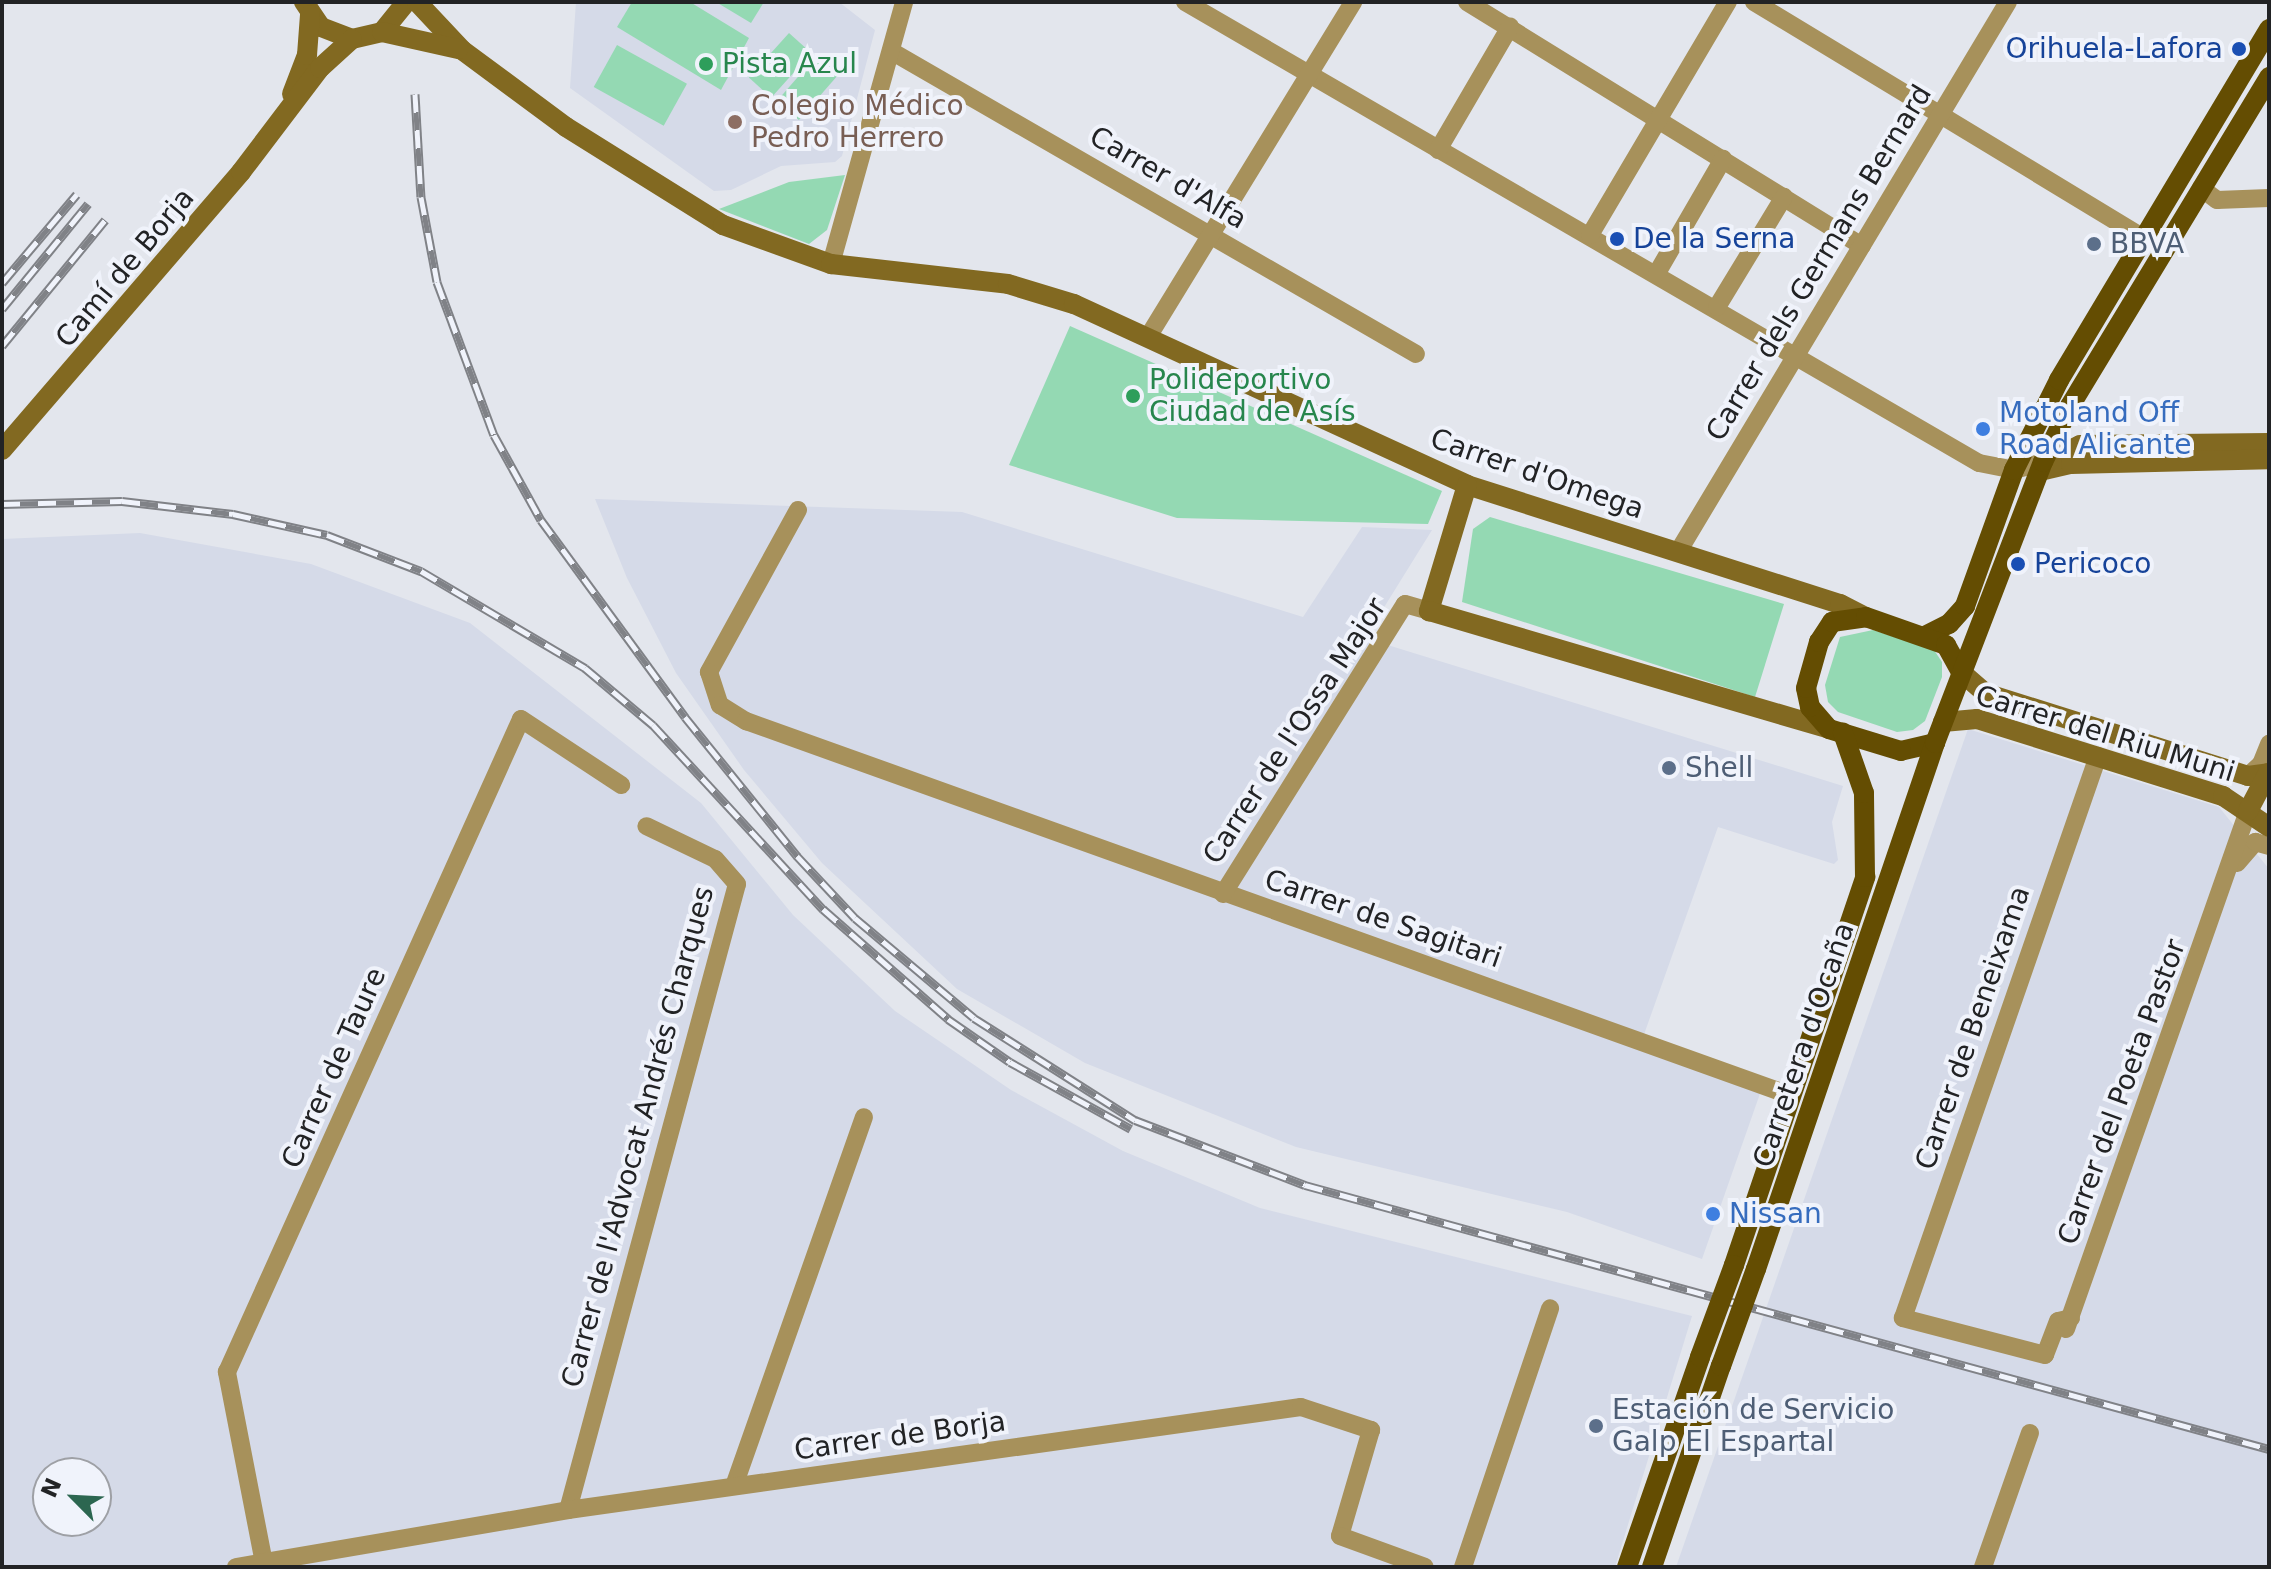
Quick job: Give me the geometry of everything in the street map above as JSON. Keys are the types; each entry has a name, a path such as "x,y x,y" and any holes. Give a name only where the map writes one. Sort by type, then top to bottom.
{"main road":[{"path":"1927,635 1949,624 1965,606 2014,470 2059,380 2269,29"},
{"path":"1943,722 2059,428 2269,77"},
{"path":"1866,617 1832,622 1813,659 1806,688 1810,707 1836,731 1901,751 1935,743"},
{"name":"Carrer d'Omega","path":"1866,617 1927,635 1953,651 1961,672"},
{"name":"Carretera d'Ocaña","path":"1652,1567 1943,722"},
{"name":"Carretera d'Ocaña","path":"1627,1567 1734,1265 1865,877 1864,793 1836,731"}],"street":[{"path":"382,32 406,2"},
{"path":"417,2 462,50"},
{"path":"831,264 904,2"},
{"path":"1185,2 1438,150 1798,353 1979,463 2014,470 2071,464 2269,459"},
{"path":"1148,337 1213,236 1353,2"},
{"path":"1467,2 1862,246"},
{"path":"1590,235 1728,2"},
{"path":"1754,2 2143,238"},
{"name":"Carrer dels Germans Bernard","path":"1678,552 2008,2"},
{"path":"307,8 321,27 352,39 382,32 462,50"},
{"name":"Camí de Borja","path":"283,116 307,55 307,8"},
{"path":"1438,150 1510,27"},
{"name":"Camí de Borja","path":"2,450 76,371 320,68 352,39"},
{"name":"Carrer d'Omega","path":"462,50 657,188 723,225 831,264 1008,284 1074,304 1467,485 1678,552 1866,617"},
{"name":"Carrer d'Alfa","path":"891,51 1416,354"},
{"path":"1657,273 1723,159"},
{"path":"2201,188 2217,200 2269,198"},
{"path":"1717,307 1784,197"},
{"path":"2059,428 2080,445"},
{"path":"2042,467 2080,445 2269,443"},
{"name":"Carrer de l'Ossa Major","path":"1223,894 1405,604 1429,611 1467,485"},
{"name":"Carrer de Sagitari","path":"798,510 709,672 720,705 746,721 1792,1096"},
{"path":"1429,611 1836,731"},
{"name":"Carrer del Riu Muni","path":"1961,672 1985,693 2262,774"},
{"name":"Carrer de Taure","path":"250,1565 227,1372 521,719 621,785"},
{"name":"Carrer del Riu Muni","path":"1943,722 1977,719 2223,796 2269,827"},
{"path":"2248,811 2269,744"},
{"name":"Carrer de Beneixama","path":"1903,1318 2098,756"},
{"name":"Carrer del Poeta Pastor","path":"1903,1318 2045,1355 2058,1321 2068,1325 2230,872 2248,811"},
{"name":"Carrer de l'Advocat Andrés Charques","path":"568,1510 737,884 715,859 646,826"},
{"name":"Carrer del Poeta Pastor","path":"2230,872 2255,842 2269,846"},
{"path":"734,1486 864,1117"},
{"path":"1463,1567 1550,1308"},
{"name":"Carrer de Borja","path":"250,1565 568,1510 1301,1407 1371,1430 1340,1536 1425,1567"},
{"path":"1983,1567 2030,1433"}],"shaded area":[{"name":"Colegio Médico Pedro Herrero","path":"576,2 839,2 875,30 842,156 835,162 781,166 731,190 714,191 570,88"},
{"path":"595,499 962,512 1303,617 1362,527 1432,530 1365,638 1843,786 1832,822 1838,860 1834,864 1718,827 1642,1040 1763,1085 1702,1259 1567,1212 1296,1147 1085,1063 957,989 822,863 744,770 676,673 627,578"},
{"path":"140,533 311,564 470,623 701,803 793,915 895,1011 1011,1090 1123,1151 1260,1208 1692,1316 1615,1567 2,1567 2,539"},
{"path":"1968,729 2219,807 2269,869 2269,1567 1676,1567"}],"green space":[{"name":"Pista Azul","path":"632,2 690,2 749,38 721,90 617,27"},
{"path":"716,2 764,2 751,23"},
{"path":"789,33 811,53 771,98 749,78"},
{"path":"617,45 687,84 664,126 594,87"},
{"path":"817,55 839,74 799,120 777,101"},
{"path":"845,175 827,230 809,244 719,209 789,182"},
{"name":"Polideportivo Ciudad de Asís","path":"1070,326 1442,491 1428,524 1177,518 1009,465"},
{"path":"1490,517 1784,604 1755,697 1462,602 1473,529"},
{"path":"1873,630 1934,650 1942,662 1942,677 1925,721 1913,730 1897,732 1838,712 1828,702 1825,685 1840,637"}],"railway":[{"path":"415,94 421,197 437,282 494,435 541,520 685,717 797,856 855,918 974,1018 1135,1120 1305,1185 2269,1449"},
{"path":"2,283 77,194"},
{"path":"2,309 88,204"},
{"path":"2,346 105,220"},
{"path":"2,504 122,501 233,514 327,535 421,571 585,668 653,725 823,909 948,1019 1010,1062 1131,1129"}],"place":[{"name":"Orihuela-Lafora","path":"2239,49"},
{"name":"Pista Azul","path":"706,64"},
{"name":"Colegio Médico Pedro Herrero","path":"735,122"},
{"name":"De la Serna","path":"1617,239"},
{"name":"BBVA","path":"2094,244"},
{"name":"Polideportivo Ciudad de Asís","path":"1133,396"},
{"name":"Motoland Off Road Alicante","path":"1983,429"},
{"name":"Pericoco","path":"2018,564"},
{"name":"Shell","path":"1669,768"},
{"name":"Nissan","path":"1713,1214"},
{"name":"Estación de Servicio Galp El Espartal","path":"1596,1426"}]}
